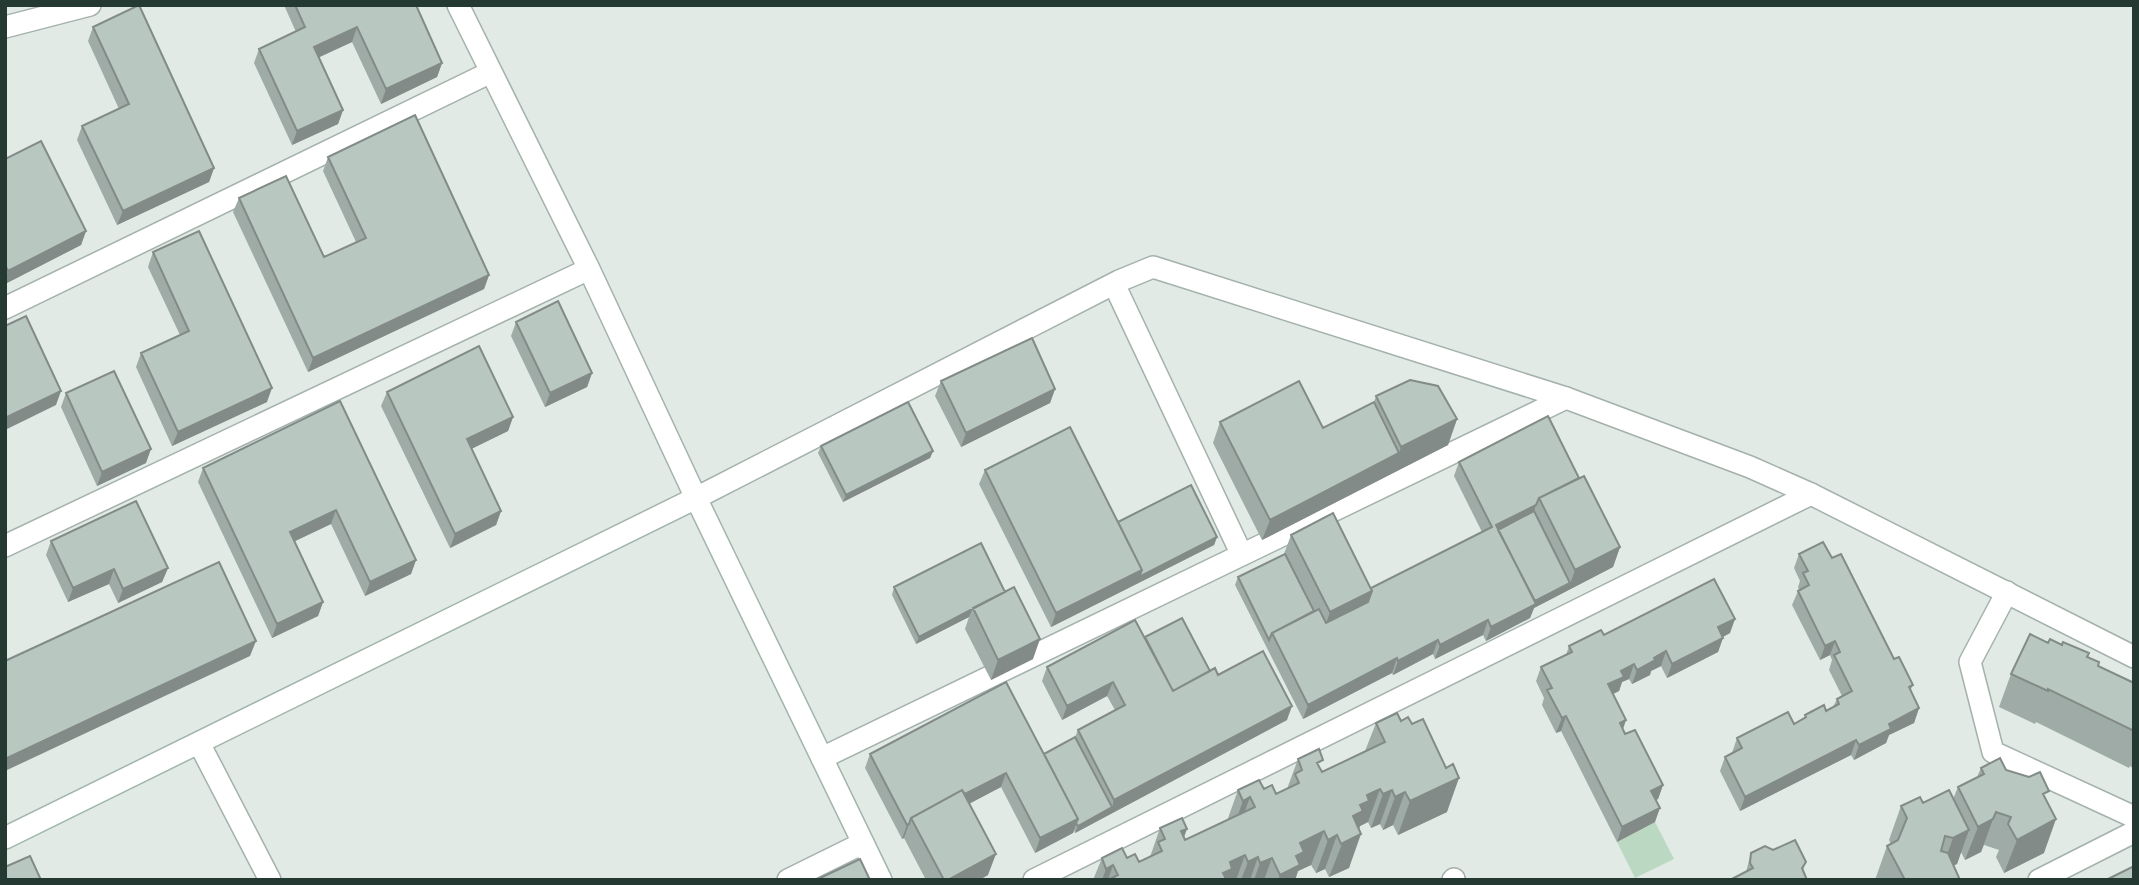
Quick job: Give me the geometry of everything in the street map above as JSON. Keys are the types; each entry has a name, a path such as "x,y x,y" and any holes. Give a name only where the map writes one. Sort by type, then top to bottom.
{"street":[{"path":"5,27 90,5"},
{"path":"458,5 589,269 696,498 881,880"},
{"path":"5,308 491,72"},
{"path":"5,838 696,498 1114,284 1153,267 1566,398 1750,467 1811,494 2134,657"},
{"path":"5,546 589,269"},
{"path":"1114,284 1242,555"},
{"path":"822,758 1566,398"},
{"path":"1034,880 1811,494"},
{"path":"2007,592 1970,662 1993,752 2134,817"},
{"path":"199,743 270,880"},
{"path":"2039,880 2134,832"},
{"path":"788,880 863,843"}],"green space":[{"path":"1655,822 1674,859 1635,878 1617,842"}],"building":[{"path":"139,5 214,168 123,211 82,126 129,104 93,27"},
{"path":"295,5 416,5 442,63 386,89 357,27 314,47 343,110 297,131 259,49 305,27"},
{"path":"415,115 489,275 313,358 239,198 286,176 324,257 366,238 328,157"},
{"path":"41,141 86,231 8,271 5,265 5,159"},
{"path":"199,231 272,388 178,432 141,353 189,331 153,252"},
{"path":"558,301 592,373 550,393 516,322"},
{"path":"26,316 61,391 5,418 5,326"},
{"path":"1032,338 1055,389 966,433 941,381"},
{"path":"479,346 513,417 467,439 501,511 455,534 387,392"},
{"path":"114,371 151,449 102,472 66,393"},
{"path":"1410,380 1438,386 1457,419 1401,447 1376,396"},
{"path":"1299,381 1323,428 1374,402 1399,453 1270,520 1220,422"},
{"path":"340,401 416,560 370,582 336,510 290,532 323,602 277,624 203,468"},
{"path":"908,402 933,451 846,495 821,446"},
{"path":"1548,416 1579,478 1539,498 1536,505 1496,525 1536,604 1491,627 1488,620 1440,645 1438,640 1398,661 1397,658 1308,705 1272,633 1319,609 1326,623 1368,602 1371,588 1492,527 1459,462"},
{"path":"1070,427 1142,570 1056,613 985,470"},
{"path":"1584,476 1620,547 1575,570 1539,498"},
{"path":"1191,485 1217,537 1139,577 1142,570 1118,522"},
{"path":"136,501 168,568 123,589 114,569 73,588 51,541"},
{"path":"1534,511 1570,583 1535,601 1498,530"},
{"path":"1333,513 1372,591 1330,612 1291,535"},
{"path":"1823,542 1832,558 1841,554 1894,659 1899,657 1913,685 1909,687 1919,708 1889,724 1891,729 1859,745 1856,740 1745,797 1725,757 1742,748 1737,738 1788,712 1794,724 1824,705 1826,711 1839,704 1837,699 1852,691 1834,655 1840,652 1835,641 1825,646 1798,591 1809,585 1803,573 1808,571 1799,554"},
{"path":"981,543 1005,592 919,637 894,587"},
{"path":"1285,554 1314,611 1272,633 1269,640 1238,577"},
{"path":"219,562 256,641 5,759 5,661"},
{"path":"1714,579 1735,619 1718,627 1723,638 1672,664 1666,651 1637,670 1634,664 1621,671 1624,677 1608,684 1626,720 1620,723 1625,734 1635,730 1663,785 1651,791 1660,808 1622,827 1566,716 1562,718 1547,690 1552,688 1541,667 1572,652 1569,646 1601,630 1604,635"},
{"path":"1014,587 1040,639 998,660 973,608"},
{"path":"1182,618 1210,671 1173,691 1145,637"},
{"path":"1135,620 1173,691 1215,668 1218,675 1263,651 1292,706 1114,800 1078,730 1125,705 1113,682 1067,706 1047,667"},
{"path":"2030,634 2048,643 2050,639 2062,645 2063,642 2089,653 2087,657 2099,662 2098,666 2134,683 2134,731 2011,674"},
{"path":"1006,682 1078,819 1040,838 1006,773 965,794 962,790 911,818 907,825 870,754"},
{"path":"1397,713 1401,721 1408,717 1412,724 1423,719 1446,768 1453,764 1459,778 1410,801 1405,792 1395,797 1392,790 1383,794 1380,789 1367,795 1369,801 1360,805 1363,811 1353,816 1361,834 1341,844 1337,835 1328,840 1324,831 1300,843 1304,852 1296,856 1300,865 1280,875 1272,858 1260,863 1258,857 1248,862 1245,855 1230,862 1232,869 1223,873 1225,880 1108,880 1118,875 1113,865 1106,869 1102,858 1122,848 1127,858 1135,854 1139,862 1162,851 1158,842 1165,839 1160,828 1182,818 1187,829 1181,831 1185,840 1255,807 1250,797 1243,801 1238,790 1259,780 1264,789 1272,785 1276,794 1299,783 1295,774 1302,770 1298,759 1319,749 1323,760 1317,763 1322,772 1385,742 1376,723"},
{"path":"1075,737 1112,807 1078,826 1078,819 1044,754"},
{"path":"2000,758 2006,770 2029,777 2040,772 2049,791 2043,794 2056,819 2017,840 2008,824 2011,817 1996,812 1993,819 1978,827 1958,787 1984,774 1981,768"},
{"path":"962,790 996,854 944,880 911,818"},
{"path":"1949,790 1969,830 1953,838 1945,836 1941,851 1948,853 1960,880 1905,880 1887,846 1898,840 1907,818 1901,806 1920,797 1923,803"},
{"path":"1795,840 1806,862 1802,868 1807,880 1730,880 1753,868 1750,863 1751,853 1765,846 1773,850"},
{"path":"30,856 41,880 5,880 5,867"},
{"path":"860,859 870,880 816,880"},
{"path":"2134,866 2134,880 2106,880"}]}
